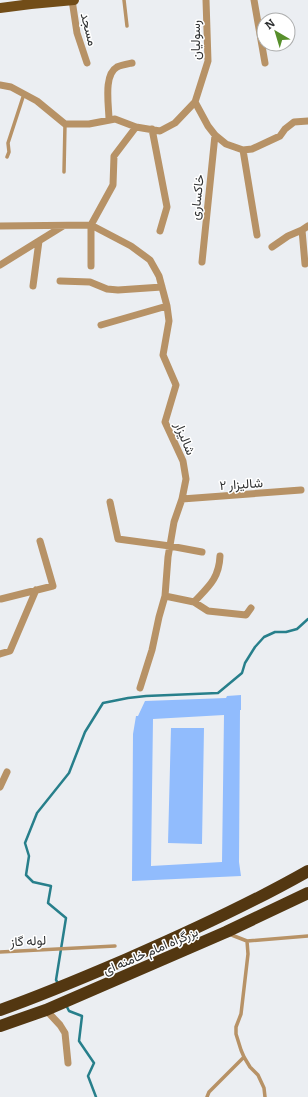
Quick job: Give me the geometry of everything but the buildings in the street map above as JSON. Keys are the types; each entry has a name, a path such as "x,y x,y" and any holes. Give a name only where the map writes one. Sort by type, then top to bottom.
{"highway":[{"name":"بزرگراه امام خامنه ای","path":"0,1010 60,988 188,932 284,885 308,871"},
{"name":"بزرگراه امام خامنه ای","path":"0,1026 46,1010 226,932 308,893"}],"main road":[{"path":"0,8 73,0"}],"street":[{"name":"مسجد","path":"73,0 77,33 87,63"},
{"name":"رسولیان","path":"194,102 208,61 206,0"},
{"path":"254,0 265,63"},
{"path":"109,120 108,80 110,72 117,67 132,62"},
{"path":"0,85 11,87 37,101 65,124 89,124 115,119 136,127 160,131 175,123 194,102 215,135 226,144 243,150 252,149 280,136 285,129 294,122 308,122"},
{"path":"91,266 91,225 113,185 114,156 136,127"},
{"path":"152,129 168,207 160,231"},
{"name":"خاکساری","path":"202,262 215,135"},
{"path":"243,150 257,235"},
{"path":"0,226 91,225"},
{"name":"شالیزار","path":"91,225 131,246 150,260 159,276 167,306 169,321 163,355 176,386 165,422 183,461 186,479 182,499 174,522 165,596 152,650 140,688"},
{"path":"0,264 64,226"},
{"path":"272,247 288,236 305,228 305,264"},
{"path":"34,286 39,241"},
{"path":"60,281 90,282 107,289 118,290 162,287"},
{"path":"101,326 167,306"},
{"name":"شالیزار ۲","path":"182,499 301,490"},
{"path":"110,502 118,539 202,552"},
{"path":"1,599 52,586 40,541"},
{"path":"194,602 216,577 220,566 220,556"},
{"path":"0,654 10,651 36,590"},
{"path":"165,596 194,602 208,611 246,615 251,608"},
{"path":"0,787 7,772"},
{"path":"46,1010 60,1025 65,1033 68,1063"}],"lane":[{"path":"124,0 127,26"},
{"path":"7,157 9,152 8,142 24,94"},
{"path":"64,172 65,124"},
{"path":"226,932 247,941 308,936"},
{"path":"247,941 248,954 241,1014 236,1027 241,1050 250,1067 258,1075 264,1088 265,1097"},
{"name":"لوله گاز","path":"0,952 115,946"},
{"path":"207,1097 209,1092 244,1057"}],"waterway":[{"path":"58,983 56,980 66,918 48,903 51,886 33,882 26,875 29,856 25,843 37,813 69,773 85,732 103,703 146,696 218,693 242,673 245,663 255,647 264,637 275,632 286,632 297,629 308,619"},
{"path":"66,1005 69,1011 82,1016 79,1041 94,1063 88,1076 96,1097"}]}
